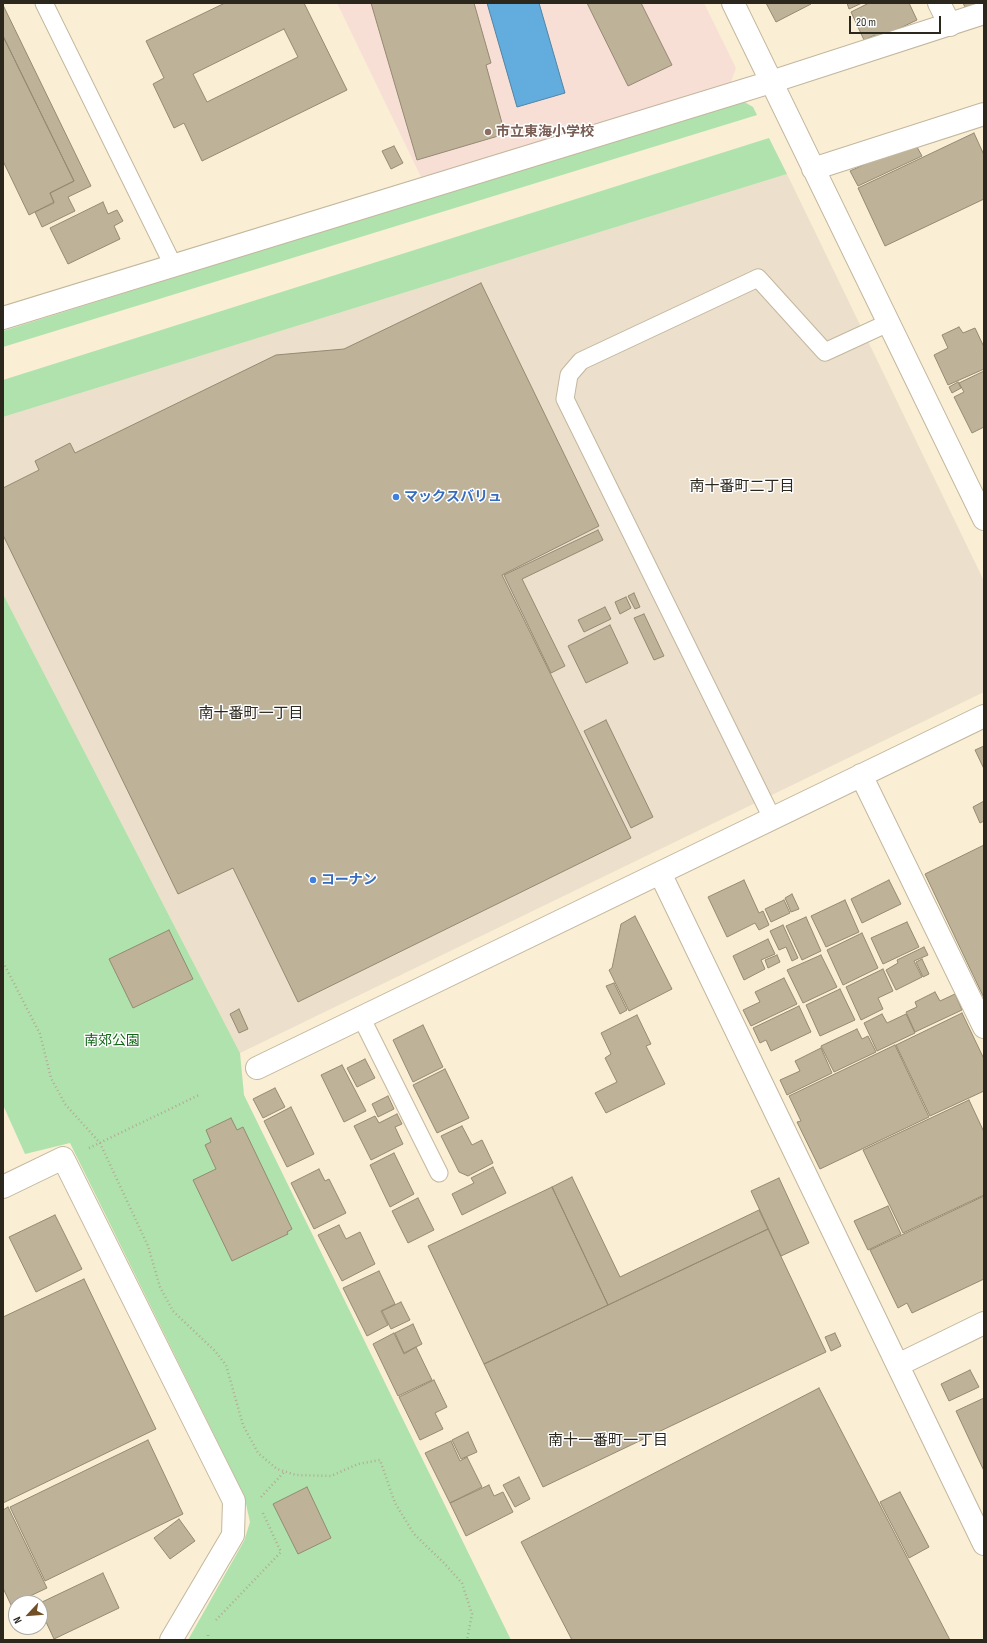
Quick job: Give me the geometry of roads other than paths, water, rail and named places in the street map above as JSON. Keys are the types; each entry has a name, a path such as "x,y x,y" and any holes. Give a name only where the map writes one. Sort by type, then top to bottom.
{"street":[{"path":"733,3 984,520"},
{"path":"939,3 950,24"},
{"path":"3,318 771,82 984,14"},
{"path":"813,169 984,114"},
{"path":"257,1068 984,716"},
{"path":"861,775 984,1026"},
{"path":"660,873 984,1544"},
{"path":"3,1187 63,1158 234,1501 233,1535 171,1640"},
{"path":"898,1365 984,1323"}],"lane":[{"path":"44,3 173,265"},
{"path":"772,818 564,399 569,375 581,361 758,278 825,352 888,323"},
{"path":"361,1017 439,1173"}],"water":[{"path":"487,3 539,3 565,93 517,107"}],"place":[{"name":"市立東海小学校","path":"488,132"},
{"name":"マックスバリュ","path":"396,497"},
{"name":"コーナン","path":"313,880"}],"district":[{"name":"南十番町二丁目","path":"742,487"},
{"name":"南十番町一丁目","path":"251,714"},
{"name":"南十一番町一丁目","path":"608,1441"}],"park label":[{"name":"南郊公園","path":"112,1041"}]}
